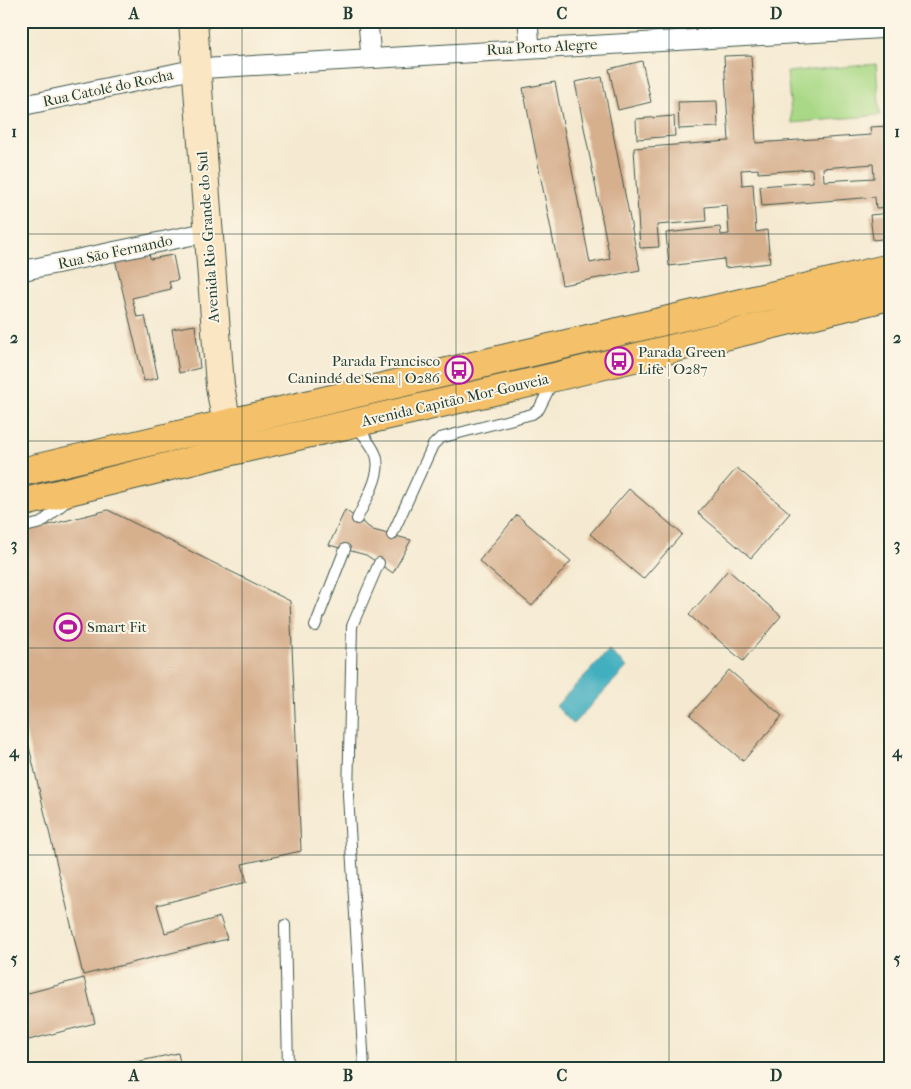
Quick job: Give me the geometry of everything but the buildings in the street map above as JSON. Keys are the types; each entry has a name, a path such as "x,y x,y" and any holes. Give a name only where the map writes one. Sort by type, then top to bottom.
{"main road":[{"name":"Avenida Rio Grande do Sul","path":"193,21 195,69 220,386 225,424 232,451"},
{"name":"Avenida Capitão Mor-Gouveia","path":"21,472 890,268"},
{"name":"Avenida Capitão Mor-Gouveia","path":"21,504 353,422 555,377 890,296"}],"street":[{"path":"368,21 371,58"},
{"path":"528,21 530,48"},
{"name":"Rua Porto Alegre","path":"195,69 890,28"},
{"name":"Rua Catolé do Rocha","path":"21,106 195,69"},
{"name":"Rua São Fernando","path":"21,271 208,232"}],"lane":[{"path":"392,535 433,445 449,434 532,414 539,409 555,377"},
{"path":"353,422 372,448 378,464 376,474 357,519"},
{"path":"21,528 41,523 82,488"},
{"path":"315,626 344,549"},
{"path":"364,1068 348,795 352,626 379,564"},
{"path":"285,925 288,1068"}],"green space":[{"path":"876,64 880,115 792,123 787,72"}],"water":[{"path":"609,650 627,667 573,724 556,706"}],"place":[{"name":"Parada Green Life | O287","path":"619,361"},
{"name":"Parada Francisco Canindé de Sena | O286","path":"459,370"},
{"name":"Smart Fit","path":"68,627"}]}
